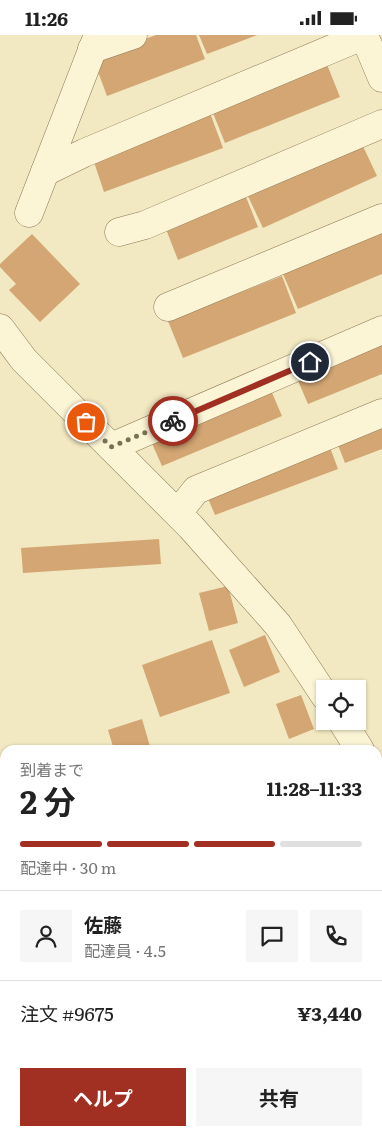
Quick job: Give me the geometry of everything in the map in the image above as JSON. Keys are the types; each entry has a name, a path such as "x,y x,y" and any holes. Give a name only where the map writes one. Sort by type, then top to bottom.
{"street":[{"path":"29,213 95,42 133,35"},
{"path":"45,172 84,153 364,35 382,78"},
{"path":"119,232 146,225 382,123"},
{"path":"168,307 382,219"},
{"path":"0,328 24,360 191,527 278,625 316,682"},
{"path":"111,447 382,331"},
{"path":"184,505 196,490 382,413"},
{"path":"348,730 357,745"}],"building":[{"path":"156,35 196,35 205,59 107,96 93,58"},
{"path":"199,35 257,35 207,54"},
{"path":"326,62 340,97 225,143 211,108"},
{"path":"210,113 223,148 104,192 92,156"},
{"path":"361,142 377,176 263,228 247,194"},
{"path":"244,192 258,227 178,260 164,224"},
{"path":"382,232 382,274 298,309 283,274"},
{"path":"32,234 80,284 40,322 9,290 16,284 0,267 0,264"},
{"path":"282,276 296,313 183,358 168,321"},
{"path":"382,341 382,374 308,404 296,376"},
{"path":"270,388 282,416 162,466 150,439"},
{"path":"382,416 382,449 345,463 334,435"},
{"path":"328,442 338,469 215,515 204,489"},
{"path":"159,539 161,564 23,573 21,548"},
{"path":"228,586 238,623 209,631 199,593"},
{"path":"265,635 280,672 244,687 229,650"},
{"path":"212,640 230,693 160,717 142,665"},
{"path":"301,695 314,729 289,739 276,704"},
{"path":"142,719 150,745 112,745 108,730"}],"way so far":[{"path":"86,422 111,447 173,421"}],"route":[{"path":"173,421 310,362"}]}
